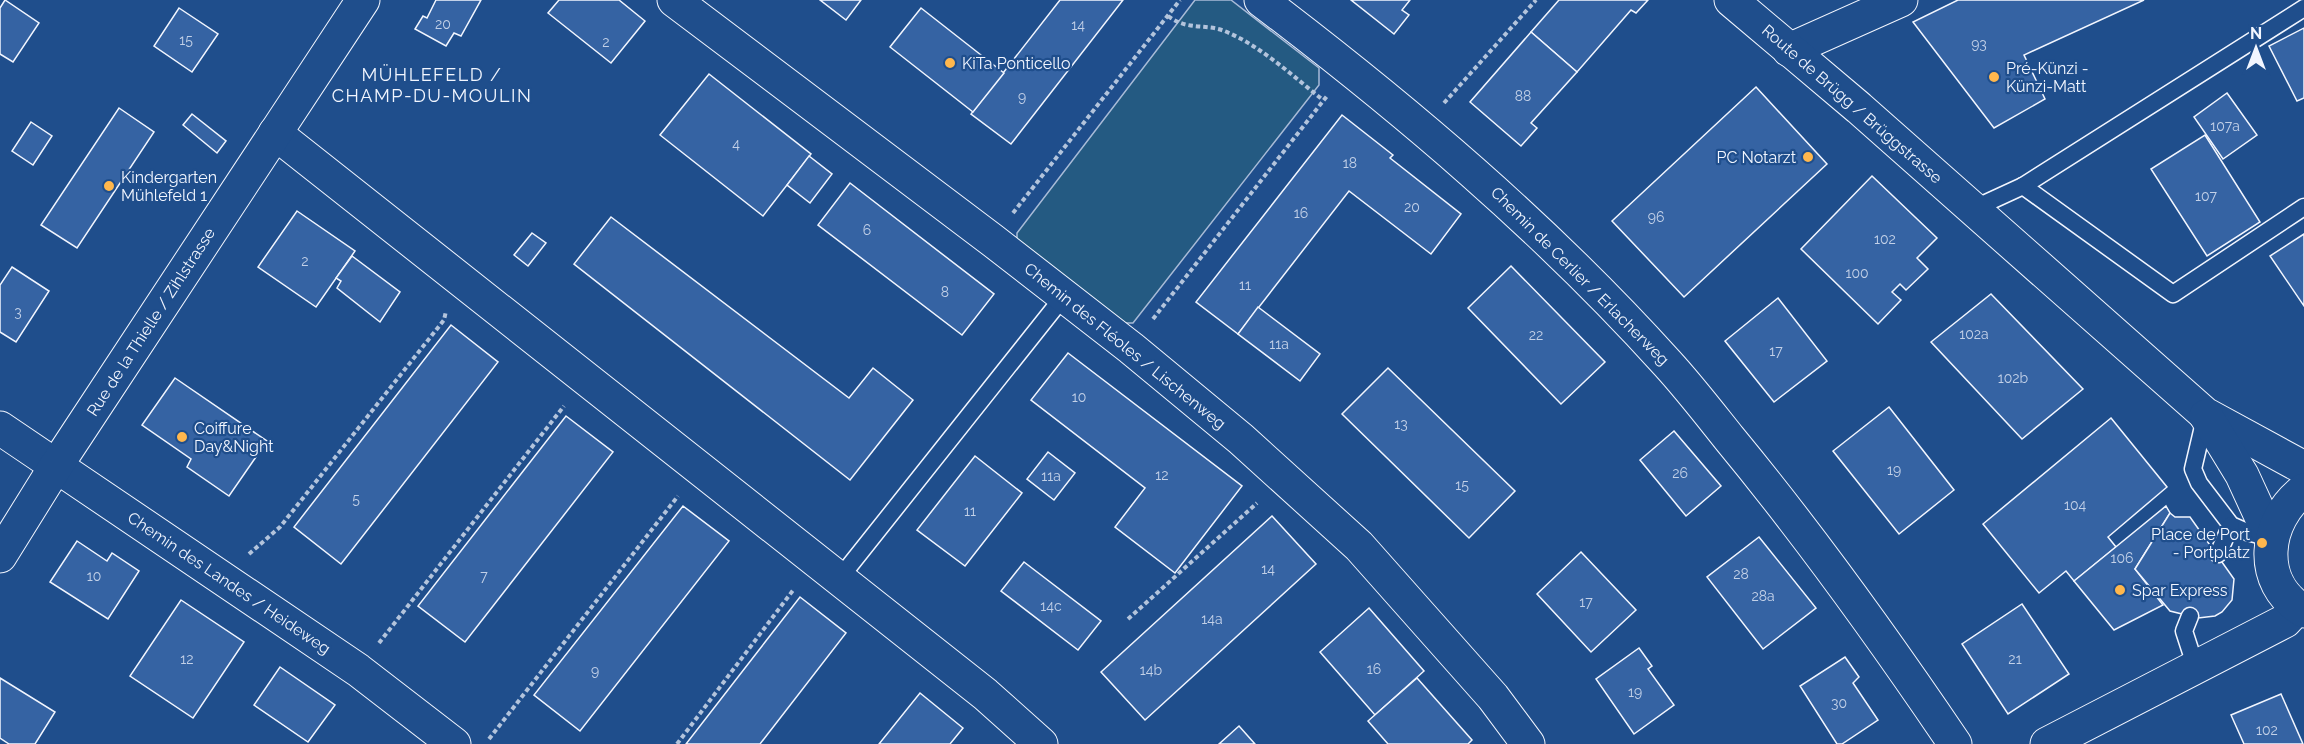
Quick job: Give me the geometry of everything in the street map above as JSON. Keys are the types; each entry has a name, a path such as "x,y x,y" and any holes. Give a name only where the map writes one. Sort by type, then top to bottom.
{"street":[{"name":"Rue de la Thielle / Zihlstrasse","path":"0,556 56,466 363,0"},
{"name":"Chemin des Fléoles / Lischenweg","path":"674,0 1131,348 1285,478 1359,546 1493,697 1528,744"},
{"name":"Route de Brügg / Brüggstrasse","path":"1731,0 2205,414 2304,468"},
{"path":"1789,50 1901,0"},
{"name":"Chemin de Cerlier / Erlacherweg","path":"1278,5 1347,69 1422,128 1525,219 1612,303 1670,365 1759,475 1880,633 1955,744"},
{"path":"275,133 828,570 1028,739"},
{"name":"Route de Brügg / Brüggstrasse","path":"2205,414 2242,475 2271,538"},
{"name":"Chemin des Landes / Heideweg","path":"0,428 358,670 454,744"},
{"path":"2048,744 2285,621 2301,609 2284,593 2275,576 2270,557 2271,538 2278,518 2290,501 2304,490"}],"lane":[{"path":"1973,209 2023,186 2304,8"},
{"path":"2023,186 2173,294 2304,207"},
{"path":"828,570 1064,296"},
{"path":"2205,414 2193,469 2199,483 2231,525 2271,538"},
{"path":"2218,555 2231,525"},
{"path":"2190,616 2184,631 2196,668"}],"path":[{"path":"992,240 1180,0"},
{"path":"1422,128 1536,0"},
{"path":"1168,16 1177,23 1192,28 1213,28 1229,33 1271,59 1323,100"},
{"path":"1131,348 1347,69"},
{"path":"221,578 280,527 444,320 455,276"},
{"path":"358,670 585,379"},
{"path":"485,744 699,470"},
{"path":"1128,619 1285,478"},
{"path":"676,744 828,570"}],"shaded area":[{"path":"1195,0 1231,0 1319,68 1319,85 1133,323 1117,323 1017,244 1017,233"}],"building":[{"path":"5,0 39,23 13,62 0,54 0,8"},
{"path":"436,0 481,0 461,36 454,33 446,46 415,29 423,16 427,18"},
{"path":"559,0 619,0 645,21 611,63 548,13"},
{"path":"820,0 861,0 846,20"},
{"path":"1060,0 1123,0 1011,144 971,114"},
{"path":"1351,0 1410,0 1402,10 1409,15 1394,34"},
{"path":"1559,0 1648,0 1636,13 1631,10 1577,72 1531,32"},
{"name":"Pré-Künzi - Künzi-Matt","path":"1958,0 2144,0 2024,55 2045,99 1994,128 1913,22"},
{"path":"179,8 218,34 192,72 154,46"},
{"path":"921,8 1004,73 973,112 890,47"},
{"path":"2304,28 2304,98 2297,101 2269,46"},
{"path":"1531,32 1577,72 1531,123 1537,128 1521,146 1470,102"},
{"path":"709,74 811,154 763,216 660,135"},
{"path":"1756,87 1827,164 1684,297 1612,221"},
{"path":"2227,93 2257,135 2223,159 2194,117"},
{"path":"119,108 154,132 77,248 41,225"},
{"path":"192,114 226,141 217,153 183,125"},
{"path":"1342,115 1393,155 1390,158 1461,214 1431,254 1349,191 1238,334 1196,302"},
{"path":"31,122 52,136 33,165 12,151"},
{"path":"2205,135 2260,222 2207,256 2151,169"},
{"path":"809,156 832,174 810,203 787,185"},
{"path":"1872,176 1937,238 1917,258 1928,269 1906,290 1900,284 1892,292 1901,300 1878,324 1801,249"},
{"path":"850,183 994,294 962,335 818,225"},
{"path":"297,211 355,251 316,307 258,267"},
{"path":"611,217 849,398 873,368 913,400 850,480 574,264"},
{"path":"532,233 546,243 528,266 514,255"},
{"path":"2304,234 2304,306 2270,256"},
{"path":"352,256 400,292 380,322 337,288 341,281 336,278"},
{"path":"1511,266 1605,362 1561,404 1468,308"},
{"path":"12,267 49,291 16,342 0,332 0,285"},
{"path":"1991,294 2083,389 2022,439 1931,342"},
{"path":"1778,298 1827,361 1774,402 1725,341"},
{"path":"1258,307 1320,354 1300,381 1238,334"},
{"path":"451,325 498,362 341,564 294,527"},
{"path":"1068,353 1242,486 1175,573 1115,527 1145,488 1031,400"},
{"path":"1388,368 1515,491 1469,538 1342,414"},
{"path":"175,378 267,441 229,496 187,467 191,459 142,425"},
{"path":"1889,407 1954,490 1899,534 1833,451"},
{"path":"566,416 613,452 465,642 418,606"},
{"path":"2111,418 2167,487 2108,537 2116,547 2074,581 2066,571 2039,593 1983,524"},
{"path":"1674,431 1721,486 1686,516 1640,460"},
{"path":"1048,452 1075,473 1054,500 1027,479"},
{"path":"975,456 1022,493 965,566 917,530"},
{"path":"683,506 729,541 580,731 534,695"},
{"path":"2166,506 2170,513 2135,569 2163,605 2114,630 2074,581"},
{"path":"2170,513 2175,517 2190,517 2234,579 2232,600 2222,612 2215,616 2198,618 2170,611 2135,569"},
{"path":"1272,516 1316,564 1145,720 1101,672"},
{"path":"1759,537 1816,608 1763,649 1707,577"},
{"path":"77,541 107,561 112,553 139,571 108,619 50,582"},
{"path":"1581,552 1636,610 1591,652 1537,594"},
{"path":"1024,562 1101,621 1078,650 1001,591"},
{"path":"800,597 846,633 760,744 686,744"},
{"path":"181,600 244,642 193,718 130,676"},
{"path":"2022,604 2069,674 2008,714 1962,644"},
{"path":"1369,608 1424,671 1375,715 1320,652"},
{"path":"1639,648 1652,666 1648,669 1674,705 1634,734 1596,679"},
{"path":"1845,657 1859,677 1853,683 1878,720 1842,744 1837,744 1800,686"},
{"path":"280,667 335,705 308,742 254,705"},
{"path":"0,678 55,712 35,744 9,744 0,738"},
{"path":"1417,678 1472,740 1468,744 1388,744 1368,721"},
{"path":"920,693 963,728 950,744 879,744"},
{"path":"2281,694 2303,744 2244,744 2231,715"},
{"path":"1239,726 1255,744 1219,744"}],"place":[{"name":"KiTa Ponticello","path":"950,63"},
{"name":"Pré-Künzi - Künzi-Matt","path":"1994,77"},
{"name":"PC Notarzt","path":"1808,157"},
{"name":"Kindergarten Mühlefeld 1","path":"109,186"},
{"name":"Coiffure Day&Night","path":"182,437"},
{"name":"Place de Port - Portplatz","path":"2262,543"},
{"name":"Spar Express","path":"2120,590"}],"district":[{"name":"MÜHLEFELD / CHAMP-DU-MOULIN","path":"432,84"}]}
